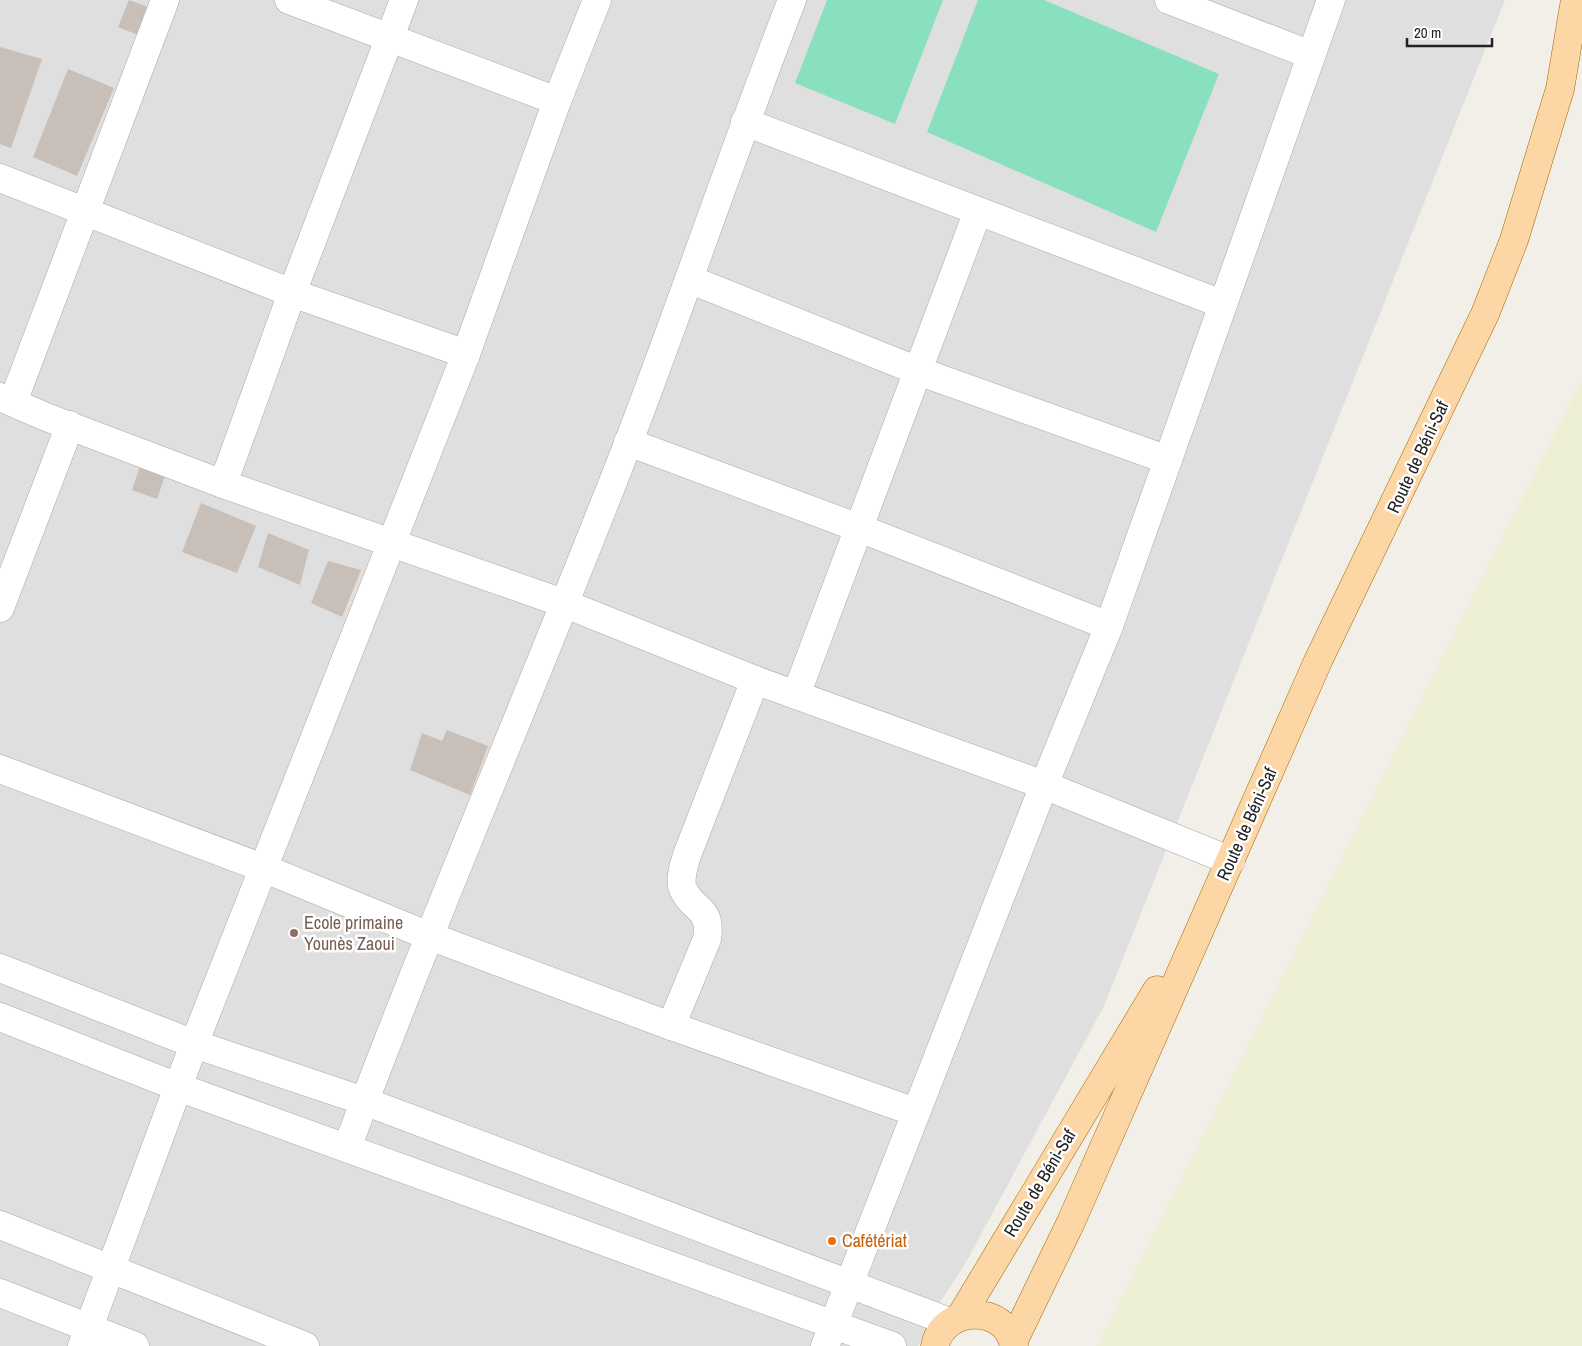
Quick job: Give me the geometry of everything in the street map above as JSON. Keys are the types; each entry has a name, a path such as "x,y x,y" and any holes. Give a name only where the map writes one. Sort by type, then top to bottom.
{"main road":[{"name":"Route de Béni-Saf","path":"1014,1344 1071,1222 1318,661 1485,314 1514,240 1560,89 1575,0"},
{"name":"Route de Béni-Saf","path":"935,1346 941,1331 955,1319 1213,897"},
{"path":"955,1319 974,1314 998,1321 1007,1330 1014,1344"}],"street":[{"path":"165,0 86,212 7,400 223,484 563,603 755,680 1044,785 1231,861"},
{"path":"290,0 557,101"},
{"path":"223,484 292,293 404,0"},
{"path":"85,1336 112,1269 194,1044 390,542 466,354 557,101 598,0"},
{"path":"347,1148 429,936 628,442 745,122 792,0"},
{"path":"1169,0 1311,56"},
{"path":"829,1335 1044,785 1110,626 1222,304 1331,0"},
{"path":"745,122 1222,304"},
{"path":"0,178 292,293 466,354"},
{"path":"796,695 978,211"},
{"path":"689,279 918,371 1168,460"},
{"path":"0,608 70,426"},
{"path":"628,442 859,528 1110,626"},
{"path":"671,1026 708,939 709,928 708,920 702,910 683,889 682,874 687,855 755,680"},
{"path":"0,769 263,868 429,936 671,1026 915,1112"},
{"path":"0,968 194,1044 364,1101 849,1285 955,1319"},
{"path":"0,1017 178,1087 347,1148 829,1335 892,1346"},
{"path":"0,1225 305,1346"},
{"path":"0,1292 85,1336 135,1346"}],"shaded area":[{"path":"0,0 1505,0 1104,1006 965,1264 931,1316 918,1346 0,1346"}],"green space":[{"path":"827,0 943,0 895,124 795,83"},
{"path":"978,0 1044,0 1219,74 1156,232 927,132"},
{"path":"1582,379 1582,1346 1097,1346"}],"building":[{"path":"129,0 153,9 143,37 118,27"},
{"path":"0,47 42,59 11,148 0,144"},
{"path":"68,69 114,88 77,176 33,157"},
{"path":"140,466 165,476 157,499 132,490"},
{"path":"201,503 256,526 237,573 182,552"},
{"path":"268,533 309,550 300,585 258,567"},
{"path":"328,561 361,570 342,617 311,603"},
{"path":"447,730 488,746 470,795 410,770 422,733 442,741"}],"place":[{"name":"Ecole primaine Younès Zaoui","path":"294,933"},
{"name":"Cafétériat","path":"832,1241"}]}
